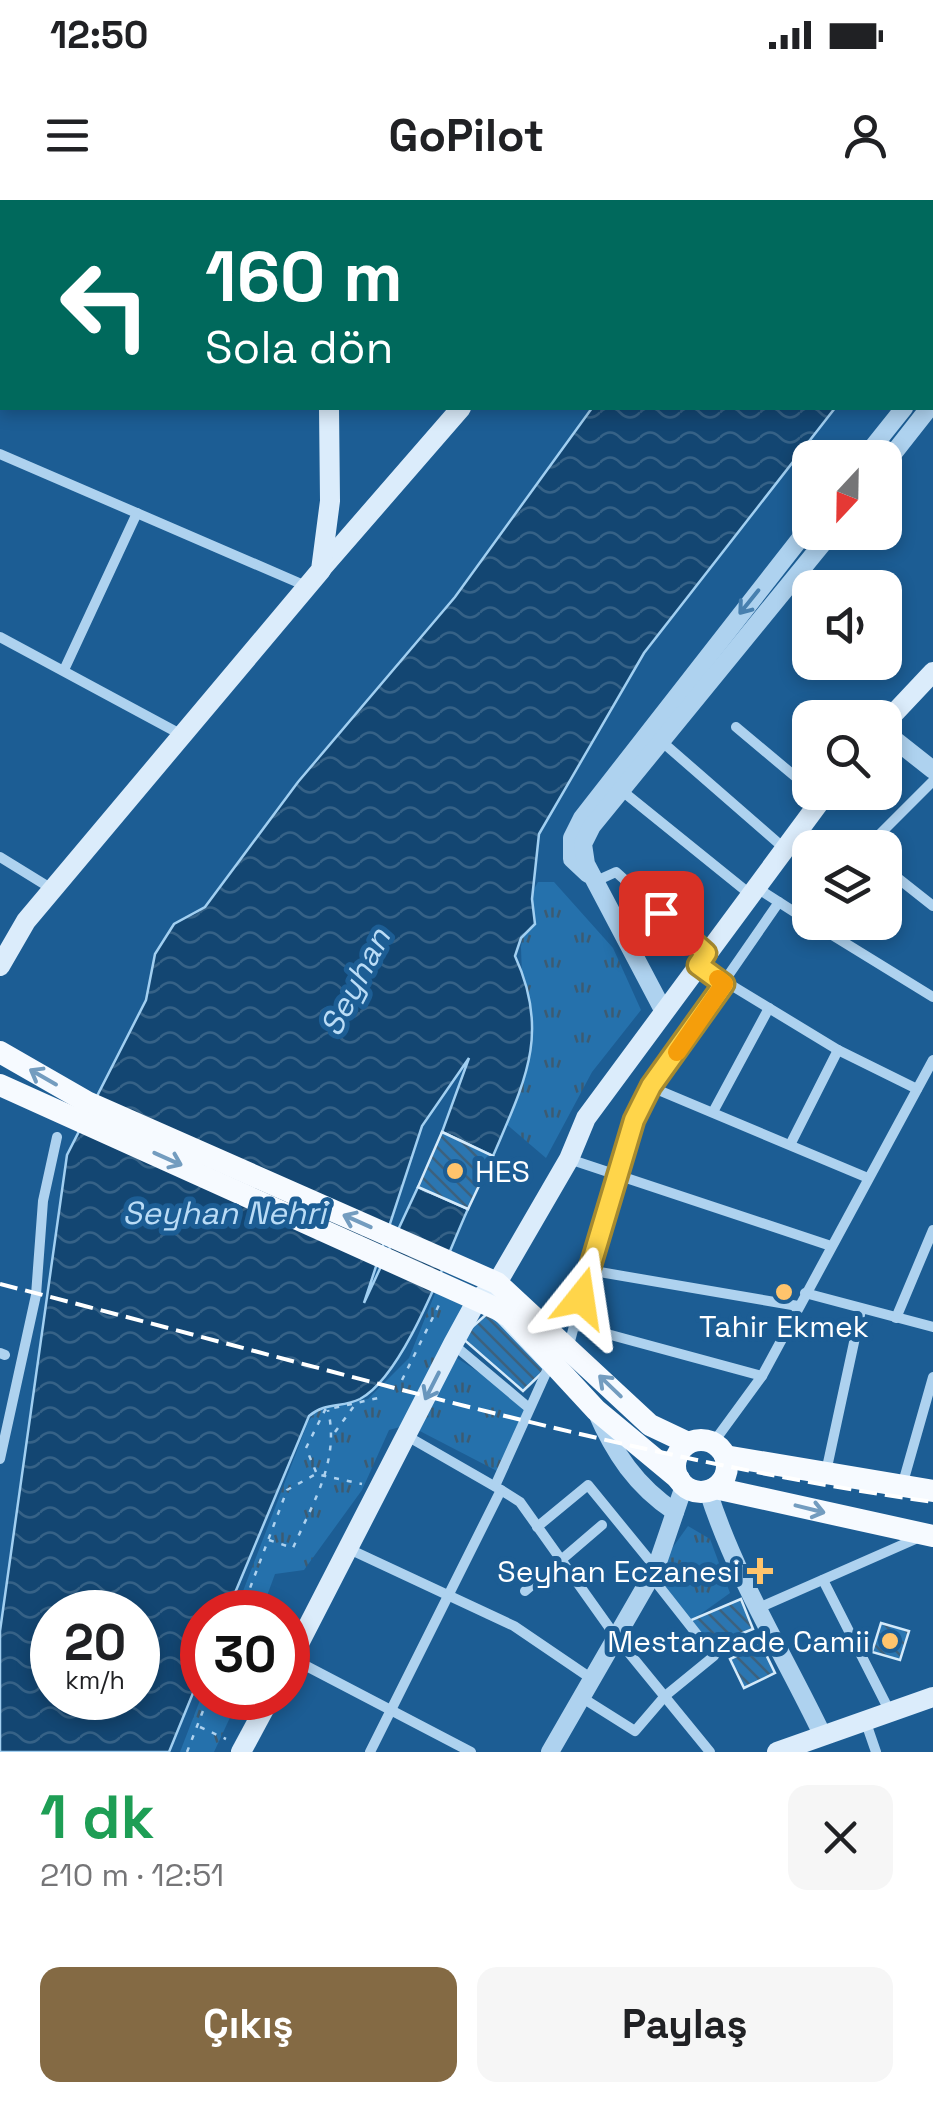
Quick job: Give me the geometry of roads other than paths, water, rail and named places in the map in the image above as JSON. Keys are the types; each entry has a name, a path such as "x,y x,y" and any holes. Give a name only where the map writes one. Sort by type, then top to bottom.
{"main road":[{"path":"314,578 330,501 329,410"},
{"path":"0,966 26,921 459,410"},
{"path":"902,705 933,672"},
{"path":"310,1622 477,1300 498,1283 569,1159 586,1118 785,850 809,810"},
{"path":"0,1052 83,1110"},
{"path":"0,1085 83,1110 442,1279 510,1316 596,1410 681,1482 929,1535"},
{"path":"442,1279 498,1283 572,1335 650,1425 688,1443 933,1491"},
{"path":"681,1482 677,1456 688,1443"},
{"path":"712,1489 726,1474 719,1450"},
{"path":"776,1752 933,1697"},
{"path":"233,1745 253,1720"}],"street":[{"path":"878,440 902,410"},
{"path":"902,442 926,410"},
{"path":"0,454 138,514 314,578"},
{"path":"64,670 138,514"},
{"path":"596,881 572,859 572,838 582,818 792,549"},
{"path":"663,1010 596,881 583,844 660,740 817,550"},
{"path":"0,637 182,735"},
{"path":"736,727 792,772"},
{"path":"660,740 785,850"},
{"path":"902,745 933,770"},
{"path":"884,830 933,780"},
{"path":"621,790 754,892 792,910"},
{"path":"0,857 53,890"},
{"path":"596,881 616,872 724,984 838,1050 917,1089"},
{"path":"902,881 933,906"},
{"path":"762,1376 572,1335 614,1175 651,1086 779,902"},
{"path":"840,940 933,998"},
{"path":"713,1112 769,1008"},
{"path":"790,1143 838,1050"},
{"path":"719,1450 933,1060"},
{"path":"651,1086 868,1178"},
{"path":"0,1459 36,1295 42,1202 56,1137"},
{"path":"569,1159 831,1246"},
{"path":"896,1318 933,1230"},
{"path":"588,1270 798,1306"},
{"path":"805,1293 933,1328"},
{"path":"826,1473 861,1310"},
{"path":"453,1344 529,1408"},
{"path":"370,1752 498,1489 550,1363"},
{"path":"902,1487 933,1377"},
{"path":"596,1410 614,1454 654,1498 675,1512"},
{"path":"406,1436 520,1502 616,1637 710,1752"},
{"path":"550,1752 654,1572 681,1482"},
{"path":"537,1527 588,1485 714,1656 665,1696 635,1731 582,1697"},
{"path":"712,1489 729,1556 761,1608 822,1734"},
{"path":"525,1591 602,1525"},
{"path":"761,1608 929,1535"},
{"path":"349,1549 514,1626 592,1679"},
{"path":"823,1580 889,1710"},
{"path":"310,1671 471,1752"},
{"path":"865,1718 876,1752"}],"water":[{"path":"591,410 833,410 810,440 792,440 792,463 644,653 539,834 532,899 535,924 521,938 515,956 526,984 532,1034 515,1105 493,1156 442,1132 469,1058 422,1126 364,1303 418,1187 468,1209 423,1313 393,1366 360,1399 309,1416 236,1590 180,1590 182,1720 169,1752 0,1752 0,1631 67,1155 146,1000 155,954 174,924 205,907 298,782 455,597"}],"railway":[{"path":"0,1284 581,1434 816,1483 933,1502"}],"place":[{"name":"HES","path":"455,1171"},
{"name":"Tahir Ekmek","path":"784,1292"},
{"name":"Seyhan Eczanesi","path":"760,1571"},
{"name":"Mestanzade Camii","path":"890,1641"}],"water label":[{"name":"Seyhan","path":"355,982"},
{"name":"Seyhan Nehri","path":"224,1213"}]}
